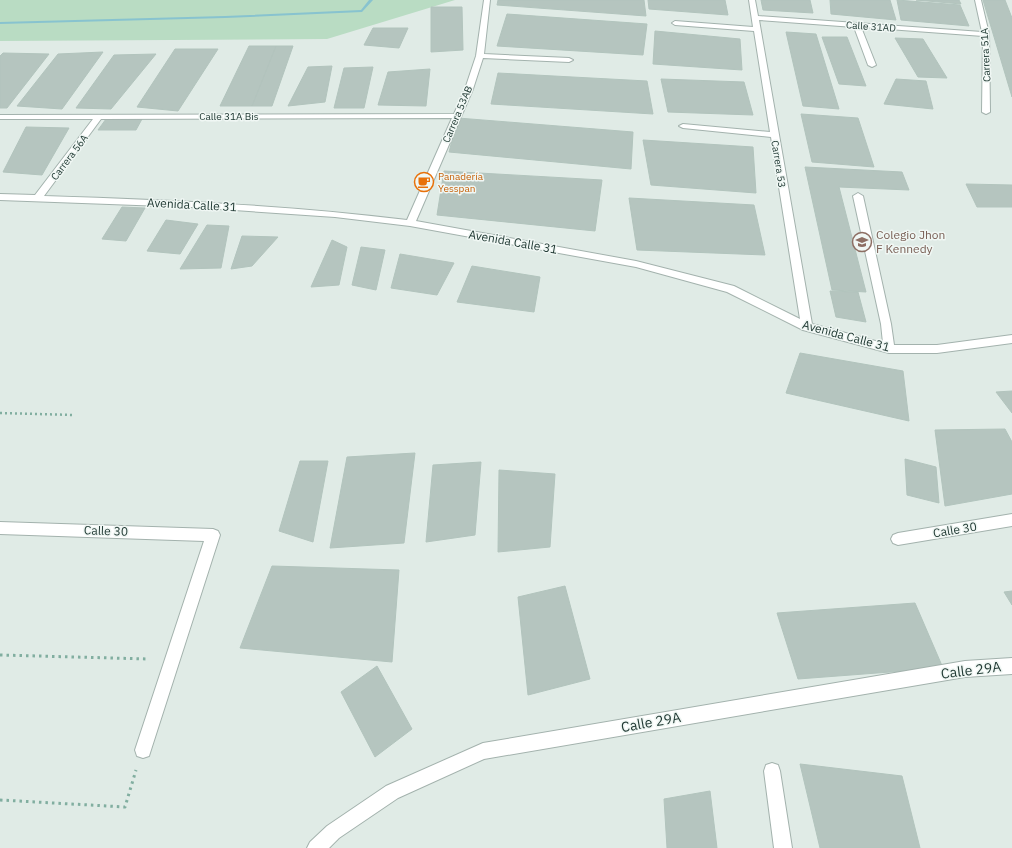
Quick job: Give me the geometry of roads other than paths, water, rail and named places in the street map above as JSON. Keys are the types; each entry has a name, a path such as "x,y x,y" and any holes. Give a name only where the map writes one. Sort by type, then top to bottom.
{"street":[{"name":"Carrera 53AB","path":"410,223 457,116 480,56 487,0"},
{"name":"Carrera 53","path":"752,0 807,327"},
{"name":"Carrera 51A","path":"978,0 986,34 986,112"},
{"name":"Calle 31AD","path":"756,18 986,34"},
{"path":"675,23 758,30"},
{"path":"857,25 872,65"},
{"path":"480,56 570,60"},
{"name":"Calle 31A Bis","path":"0,117 457,116"},
{"name":"Carrera 56A","path":"38,198 99,117"},
{"path":"683,126 775,135"},
{"path":"858,196 886,324 889,349"},
{"name":"Avenida Calle 31","path":"0,197 191,204 335,214 410,223 636,264 730,289 807,327 889,349 937,349 1012,339"},
{"name":"Calle 30","path":"898,539 1012,520"},
{"name":"Calle 30","path":"0,528 213,535 173,660 142,750"},
{"name":"Calle 29A","path":"316,848 333,832 392,792 483,751 965,669 1012,666"},
{"path":"772,771 784,848"}],"waterway":[{"path":"0,23 225,17 362,11 371,0"}],"place":[{"name":"Panadería Yesspan","path":"424,182"},
{"name":"Colegio Jhon F Kennedy","path":"862,242"}]}
